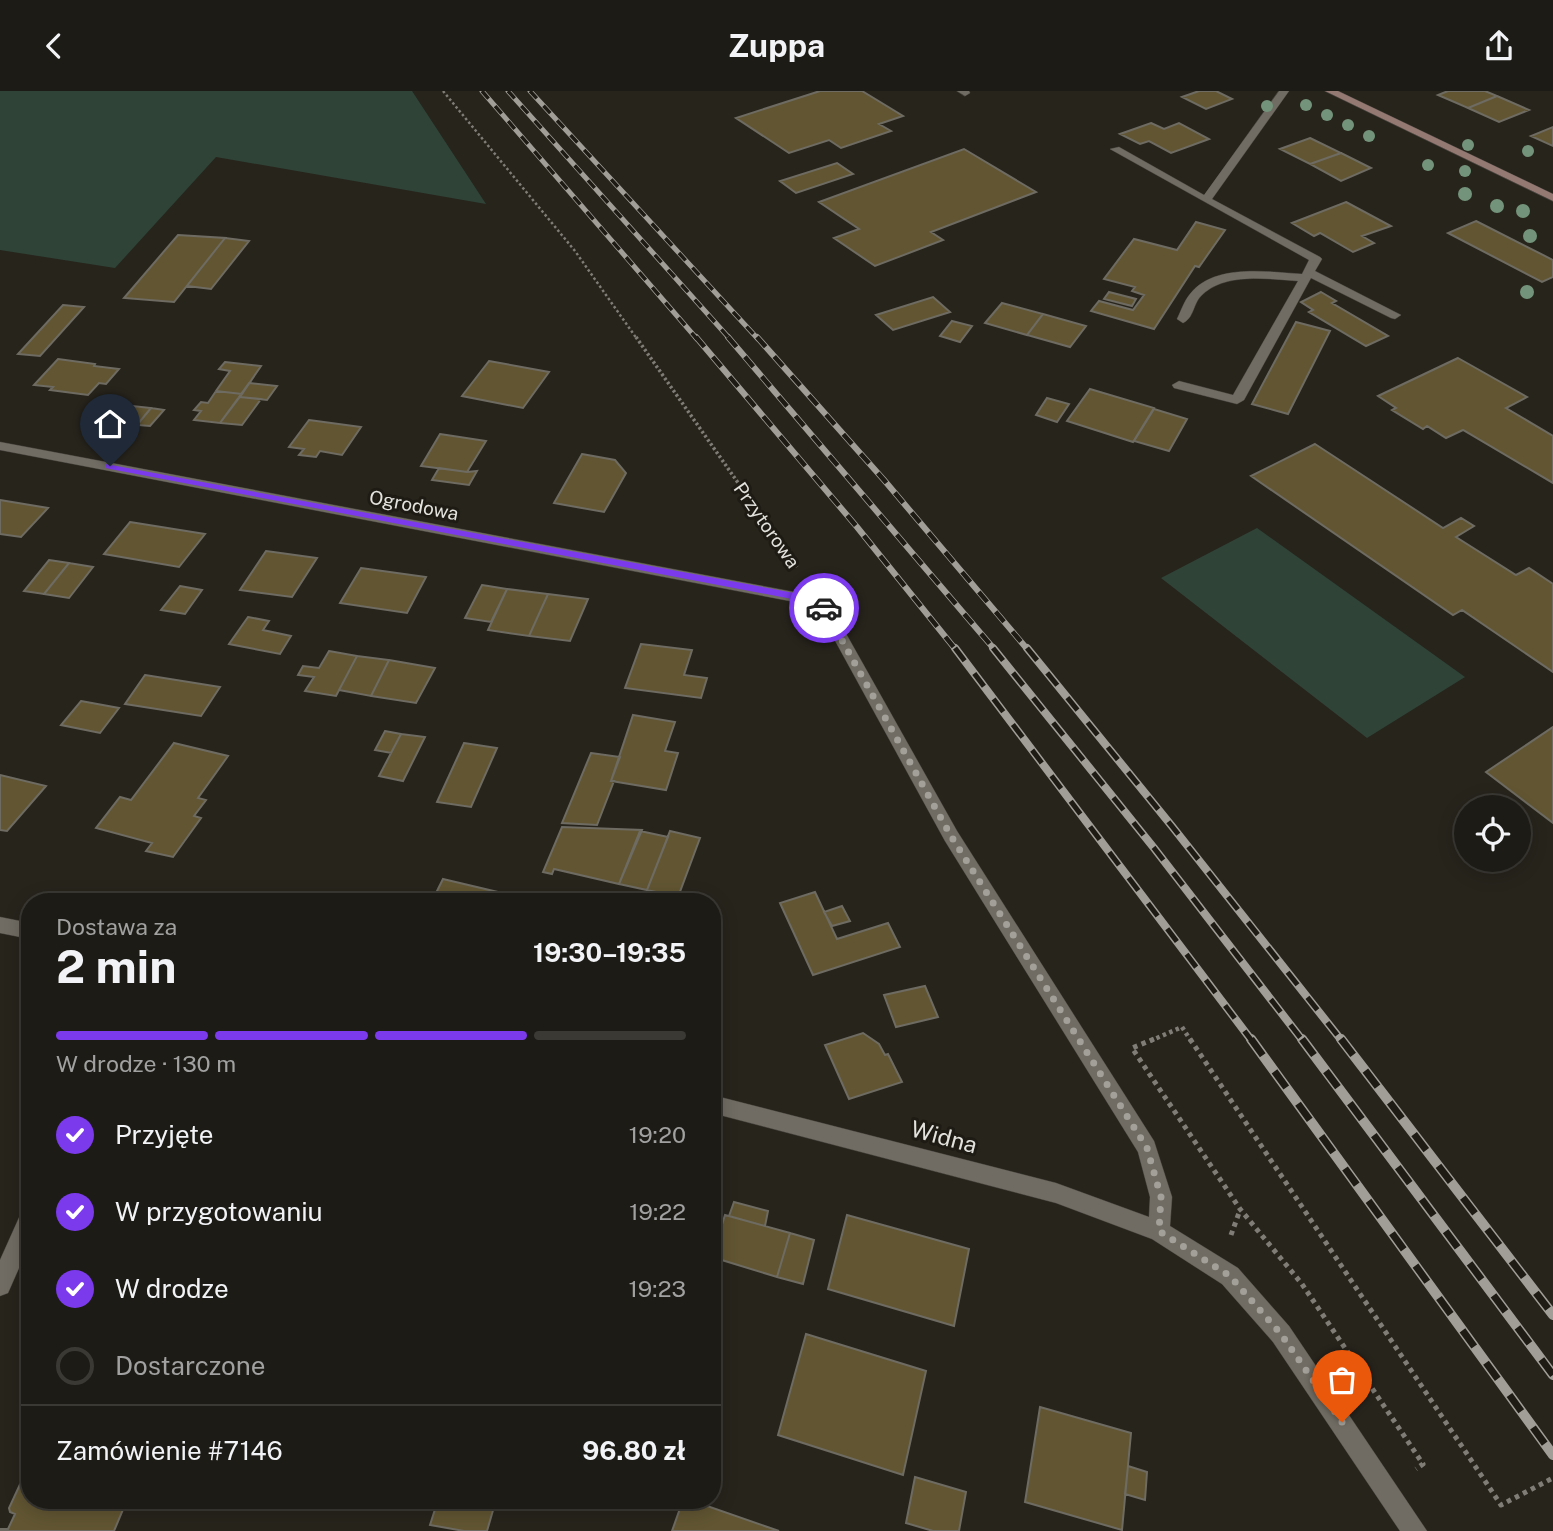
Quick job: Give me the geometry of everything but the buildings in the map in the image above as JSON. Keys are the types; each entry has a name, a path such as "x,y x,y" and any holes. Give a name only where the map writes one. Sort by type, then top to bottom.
{"street":[{"path":"1206,199 1284,91"},
{"path":"1330,91 1553,198"},
{"path":"1115,149 1316,259 1237,400 1179,385"},
{"path":"1182,319 1196,294 1226,279 1252,275 1307,275 1395,315"},
{"name":"Ogrodowa","path":"0,446 821,602"},
{"path":"821,602 951,836 1147,1148 1161,1197 1159,1231 1230,1276 1281,1334 1415,1531"},
{"path":"0,925 21,930"},
{"name":"Widna","path":"721,1106 1056,1193 1159,1231"},
{"path":"0,1285 21,1238"}],"path":[{"name":"Przytorowa","path":"443,91 575,251 821,602"},
{"path":"1387,1487 1423,1464 1302,1285 1240,1209 1132,1048 1182,1027 1501,1505 1553,1478"}],"green space":[{"path":"0,91 412,91 486,204 216,157 115,268 0,250"},
{"path":"1257,528 1465,677 1367,738 1161,578"}],"railway":[{"path":"482,91 697,339"},
{"path":"508,91 730,339"},
{"path":"530,91 758,339"},
{"path":"696,337 857,527 956,650"},
{"path":"728,337 995,650"},
{"path":"757,337 884,480 1028,650"},
{"path":"955,648 1252,1041"},
{"path":"993,648 1154,848 1303,1041"},
{"path":"1027,648 1342,1041"},
{"path":"1251,1039 1553,1455"},
{"path":"1302,1039 1553,1375"},
{"path":"1341,1039 1553,1315"}],"way so far":[{"path":"824,608 951,836 1147,1148 1161,1197 1159,1231 1230,1276 1281,1334 1342,1422"}],"route":[{"path":"110,466 821,602 824,608"}]}
